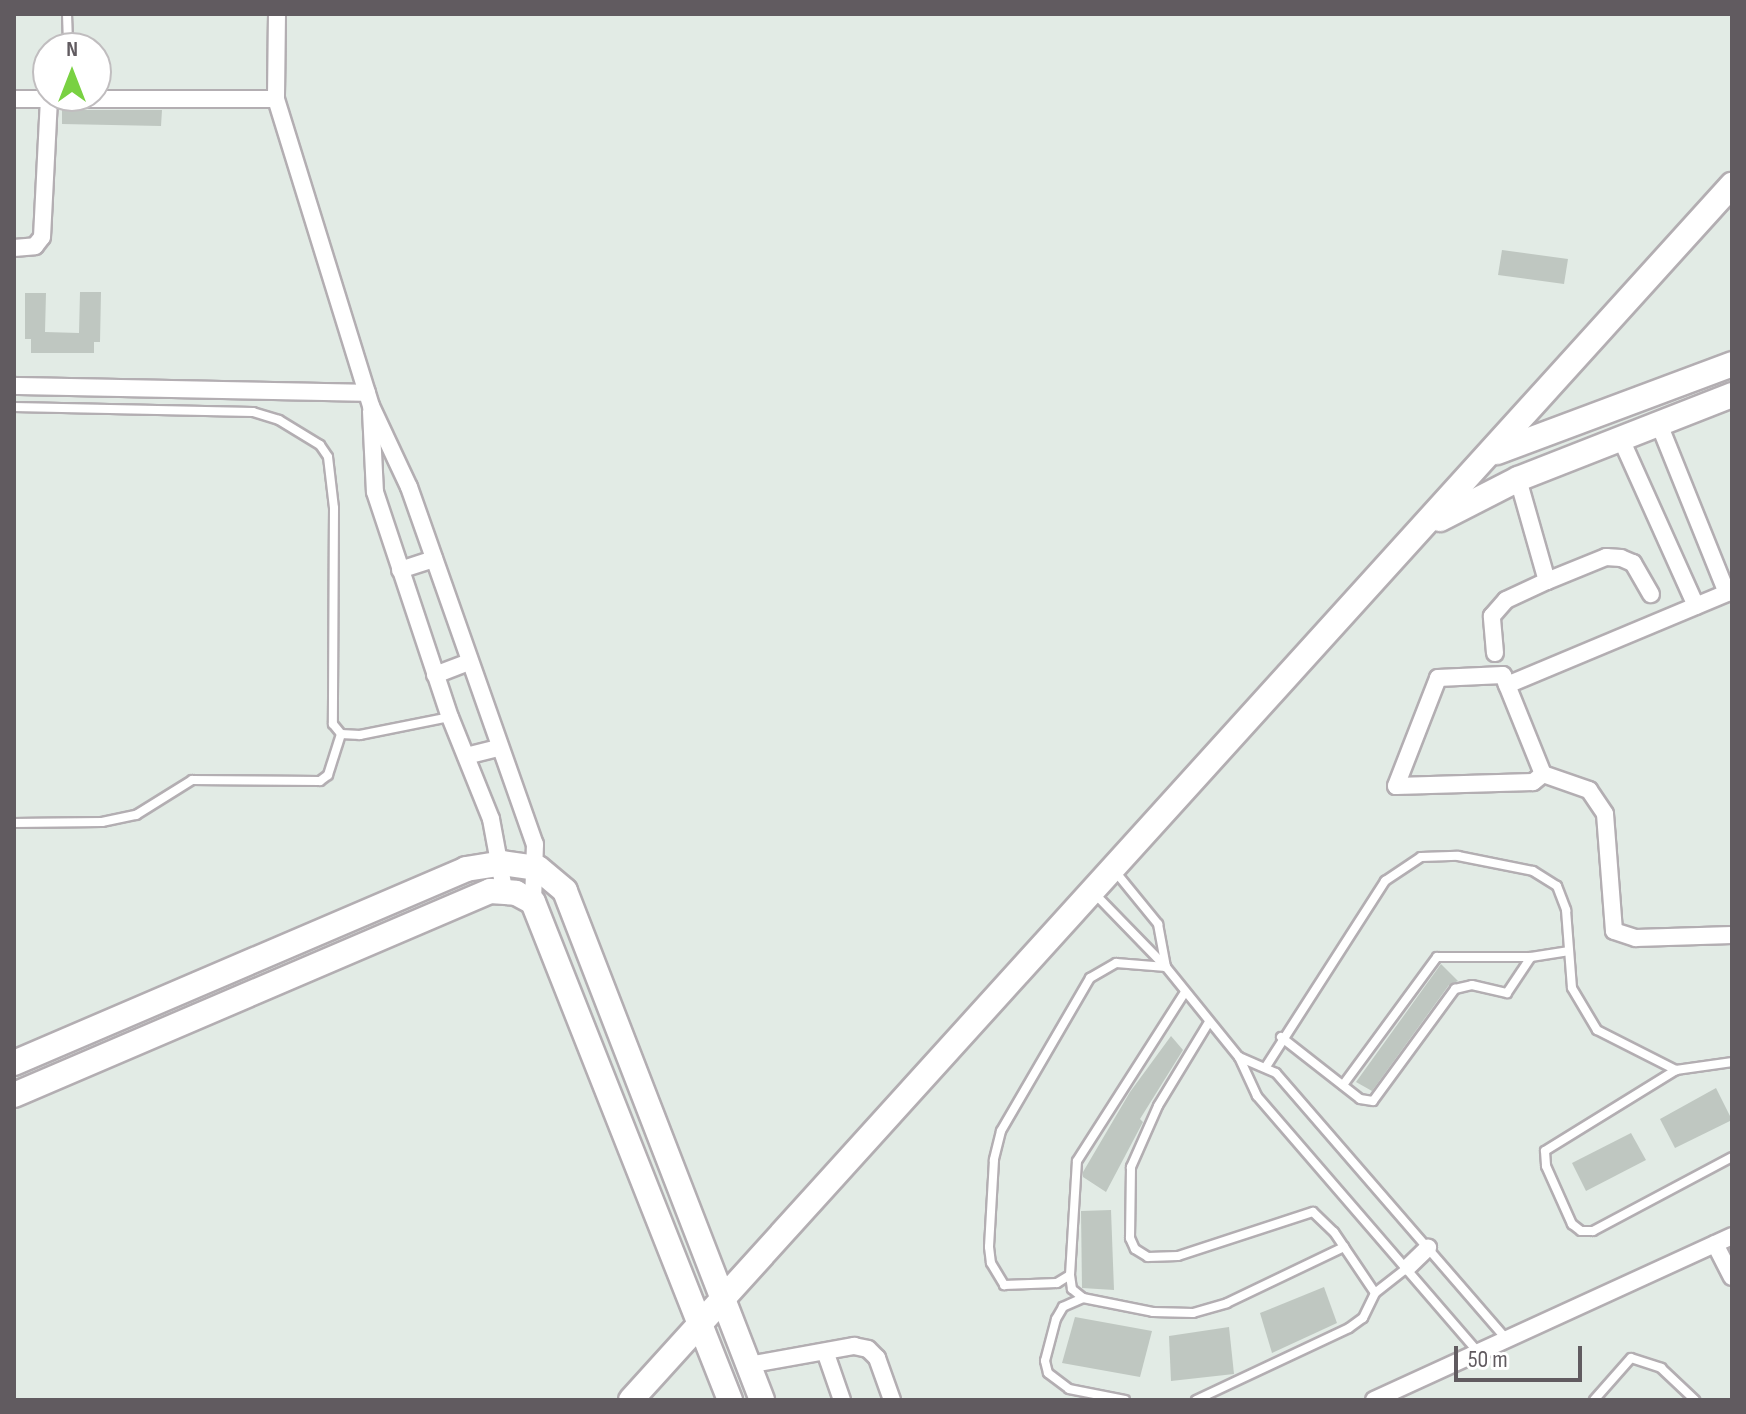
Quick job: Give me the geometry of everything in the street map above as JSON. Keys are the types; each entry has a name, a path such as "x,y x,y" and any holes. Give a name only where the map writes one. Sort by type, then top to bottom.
{"street":[{"path":"277,14 276,99 369,400 409,487 535,844 538,868 533,902 730,1400"},
{"path":"112,98 276,99"},
{"path":"14,248 35,246 42,237 48,112"},
{"path":"639,1396 723,1299 1094,893 1732,185"},
{"path":"1491,454 1732,364"},
{"path":"14,386 369,400"},
{"path":"1423,528 1518,479 1732,395"},
{"path":"369,400 375,492 435,675 502,863 504,889"},
{"path":"1507,685 1729,592 1659,424"},
{"path":"1621,439 1696,606"},
{"path":"1518,479 1547,581"},
{"path":"1495,653 1492,616 1506,600 1606,557 1633,563 1651,594"},
{"path":"400,570 434,559"},
{"path":"435,675 469,662"},
{"path":"1543,774 1533,782 1396,786 1438,678 1503,675 1543,774 1589,790 1600,802 1606,823 1614,931 1636,938 1732,935"},
{"path":"466,756 499,748"},
{"path":"14,1063 466,869 502,863 538,868 565,891 762,1400"},
{"path":"14,1095 504,889 533,902"},
{"path":"1374,1400 1480,1355 1732,1236"},
{"path":"1715,1244 1732,1277"},
{"path":"1408,1267 1428,1248"},
{"path":"748,1365 826,1354 854,1346 868,1349 877,1358 892,1400"},
{"path":"826,1354 842,1400"}],"lane":[{"path":"14,407 253,412 279,420 320,445 328,457 332,483 331,709 341,734 328,775 320,781 192,780 136,815 102,822 14,823"},
{"path":"341,734 450,717"},
{"path":"1267,1065 1281,1037 1385,881 1421,857 1458,856 1533,871 1557,886 1566,910 1572,988 1597,1030 1676,1070"},
{"path":"1114,870 1158,924 1166,967"},
{"path":"1094,893 1166,967 1239,1057 1257,1096 1408,1267 1480,1355"},
{"path":"1343,1085 1437,957 1531,957 1568,951"},
{"path":"1281,1037 1360,1099 1373,1101 1455,989 1472,985 1507,993 1531,957"},
{"path":"1070,1275 1057,1283 1004,1285 996,1277 989,1247 994,1160 1001,1131 1090,978 1116,963 1166,967"},
{"path":"1185,992 1077,1161 1070,1275 1072,1289 1083,1298 1153,1312 1193,1313 1227,1303 1344,1247"},
{"path":"1209,1022 1158,1106 1131,1167 1130,1238 1135,1249 1148,1257 1178,1256 1313,1212 1344,1247 1375,1293"},
{"path":"1239,1057 1267,1065 1507,1340"},
{"path":"1732,1062 1676,1070 1545,1151 1546,1166 1572,1224 1593,1231 1732,1157"},
{"path":"1196,1400 1349,1328 1363,1318 1375,1293 1408,1267"},
{"path":"1083,1298 1063,1307 1056,1319 1045,1361 1048,1373 1069,1389 1125,1400"},
{"path":"1594,1400 1631,1358 1661,1368 1695,1400"}],"building":[{"path":"162,110 161,126 62,124 62,112"},
{"path":"1502,250 1568,259 1564,284 1498,275"},
{"path":"80,292 101,292 100,342 94,342 94,353 31,353 31,339 25,339 25,293 46,293 45,332 79,333"},
{"path":"1441,964 1458,981 1449,985 1372,1091 1356,1082"},
{"path":"1171,1036 1183,1050 1140,1119 1143,1122 1106,1192 1083,1177 1083,1172 1130,1092"},
{"path":"1716,1088 1732,1120 1675,1148 1660,1119"},
{"path":"1631,1133 1646,1160 1586,1191 1572,1163"},
{"path":"1111,1210 1114,1290 1082,1288 1081,1211"},
{"path":"1324,1287 1337,1323 1272,1353 1260,1313"},
{"path":"1075,1317 1152,1331 1140,1377 1062,1363"},
{"path":"1229,1327 1234,1374 1171,1381 1169,1336"}]}
